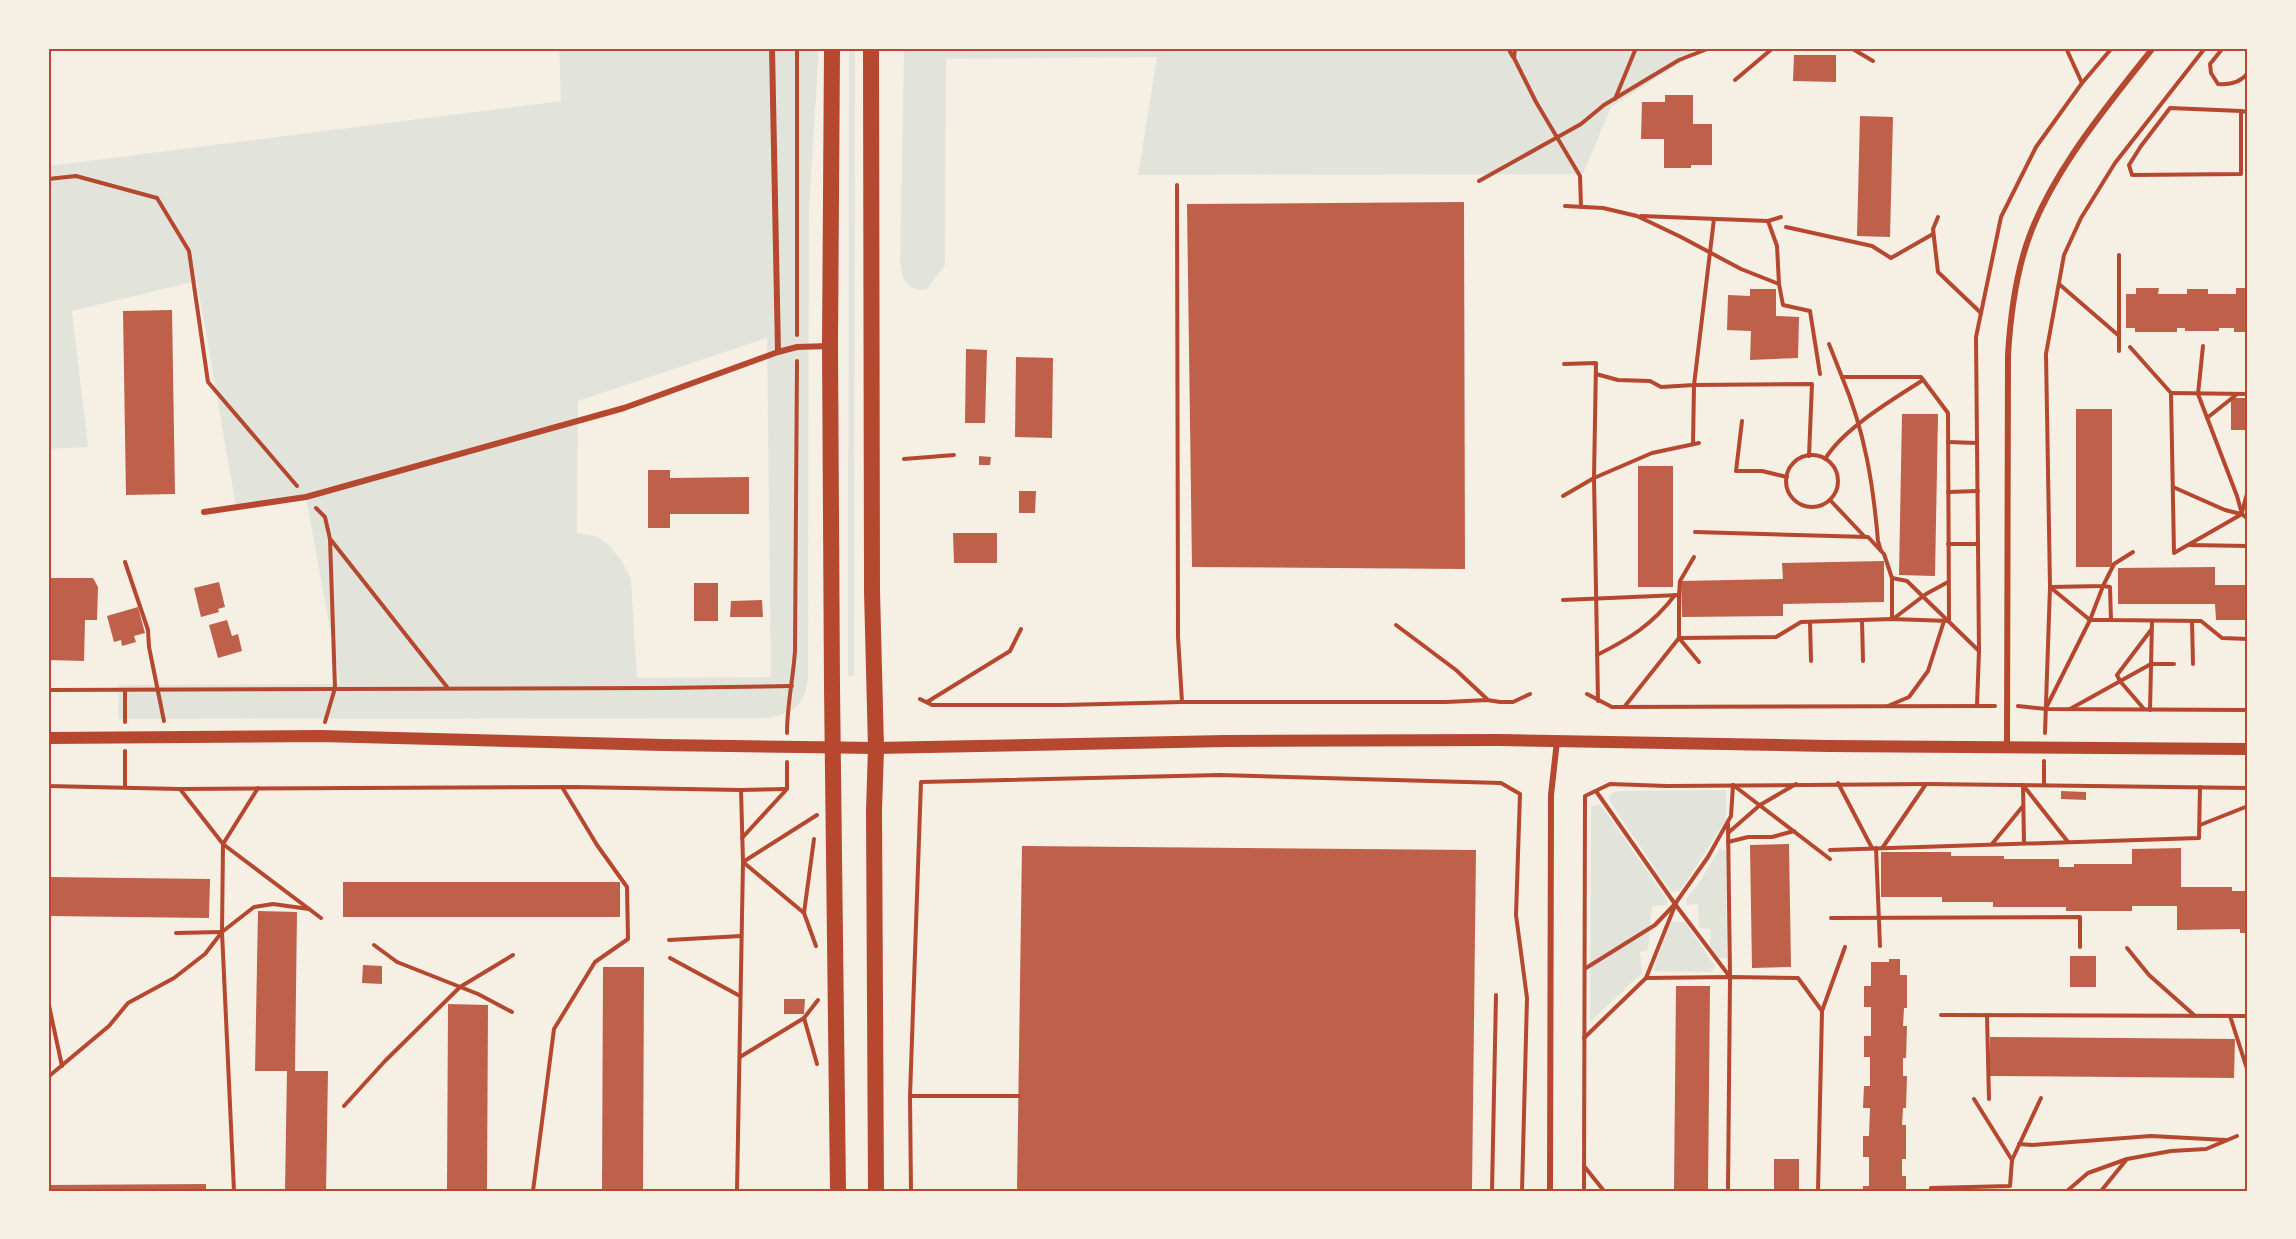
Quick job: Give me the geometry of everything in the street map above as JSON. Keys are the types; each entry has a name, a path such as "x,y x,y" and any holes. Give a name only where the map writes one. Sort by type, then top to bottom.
{"highway":[{"path":"832,48 830,346 834,982 838,1191"},
{"path":"871,48 872,591 876,748 874,835 876,1191"}],"main road":[{"path":"48,738 321,736 876,748 1225,741 1557,740 1782,746 2248,749"}],"street":[{"path":"772,48 778,352"},
{"path":"2007,746 2008,355 2014,293 2023,255 2054,184 2109,104 2154,48"},
{"path":"204,512 306,497 624,408 778,352 797,347 830,346"},
{"path":"1550,1191 1551,795 1557,740"}],"path":[{"path":"742,838 787,789 787,705 792,686 795,651 797,48"},
{"path":"1508,48 1580,176 1581,207"},
{"path":"1514,58 1515,48"},
{"path":"1615,99 1636,48"},
{"path":"1479,181 1581,124 1615,99 1679,60 1710,48"},
{"path":"1735,80 1773,48"},
{"path":"1851,48 1873,61"},
{"path":"2066,48 2082,83"},
{"path":"2044,785 2050,587 2046,354 2064,255 2081,219 2115,163 2205,48"},
{"path":"2223,48 2210,64 2211,73 2218,84 2230,85 2244,78 2248,73"},
{"path":"2248,112 2170,108 2128,165 2132,176 2248,174"},
{"path":"2241,111 2241,174"},
{"path":"48,179 76,176 157,198 189,251 208,382 325,517 330,539 335,688 321,736"},
{"path":"1177,185 1178,638 1182,702"},
{"path":"1566,206 1603,208 1637,216 1768,221 1781,217"},
{"path":"1637,216 1741,270 1779,284"},
{"path":"1938,218 1933,229 1938,272 1981,314"},
{"path":"1693,444 1694,385 1714,219"},
{"path":"1768,221 1777,246 1779,284 1783,305 1810,310 1820,374"},
{"path":"1786,227 1872,246 1891,258 1933,234"},
{"path":"2119,255 2119,351"},
{"path":"2059,284 2119,335"},
{"path":"1829,344 1855,409 1871,474 1878,542 1892,578 1892,619"},
{"path":"2130,346 2171,393 2174,553 2242,514 2248,490"},
{"path":"2204,346 2198,394 2242,514"},
{"path":"1564,364 1596,363 1594,478 1598,702"},
{"path":"1596,374 1618,380 1650,381 1661,387 1812,384 1809,456"},
{"path":"1842,377 1921,377 1948,413 1946,621 1928,671 1909,697 1886,708"},
{"path":"1826,459 1833,446 1859,424 1923,380"},
{"path":"2171,393 2248,394"},
{"path":"2207,418 2236,394"},
{"path":"1742,421 1736,471 1762,471 1787,477"},
{"path":"1948,442 1977,442"},
{"path":"1563,496 1594,478 1652,453 1699,443"},
{"path":"904,459 954,455"},
{"path":"1809,456 1826,459 1836,472 1838,481 1837,489 1830,500 1819,506 1810,507 1802,505 1789,494 1787,477 1794,462 1809,456"},
{"path":"2173,487 2225,510 2242,514 2248,519"},
{"path":"1948,492 1978,490"},
{"path":"1830,500 1864,537"},
{"path":"1695,532 1868,537 1881,551"},
{"path":"330,539 448,688"},
{"path":"1948,544 1978,544"},
{"path":"2187,545 2248,546"},
{"path":"2046,709 2090,620 2114,564 2133,552"},
{"path":"1695,557 1680,581 1677,595 1679,638 1699,662"},
{"path":"125,562 148,630 149,647 167,736"},
{"path":"1892,578 1907,581 1979,651"},
{"path":"1892,619 1948,582"},
{"path":"2050,587 2110,587 2111,620"},
{"path":"2050,587 2090,620 2201,621 2222,638 2248,639"},
{"path":"1563,600 1677,595"},
{"path":"1597,655 1633,637 1677,595"},
{"path":"1679,638 1776,637 1801,622 1892,619 1946,621"},
{"path":"1862,620 1863,661"},
{"path":"2192,621 2193,664"},
{"path":"1810,622 1811,661"},
{"path":"2147,710 2152,622"},
{"path":"1396,625 1456,670 1487,700"},
{"path":"926,702 1010,651 1021,629"},
{"path":"2147,710 2117,675 2151,630"},
{"path":"1625,707 1679,638"},
{"path":"2070,709 2151,664 2174,664"},
{"path":"48,690 792,686"},
{"path":"125,690 125,715"},
{"path":"920,699 932,705 1487,700 1513,702 1530,694"},
{"path":"1587,694 1598,702 1612,707 1977,706"},
{"path":"2046,709 2248,710"},
{"path":"911,1191 910,1096 921,782 1220,775 1501,783 1520,794 1516,915 1527,998 1522,1191"},
{"path":"1838,783 1874,848 1880,946"},
{"path":"1584,1191 1585,796 1610,784 1667,786 1838,783 2248,788"},
{"path":"1728,833 1760,805 1797,784"},
{"path":"1883,848 1926,784"},
{"path":"1733,785 1830,859"},
{"path":"1585,969 1655,925 1675,904 1708,857 1731,816 1733,785"},
{"path":"2023,785 2024,843"},
{"path":"2023,785 2068,842"},
{"path":"48,786 179,789 562,787 787,789"},
{"path":"533,1191 554,1029 595,962 628,939 627,887 597,845 562,787"},
{"path":"1830,850 2199,838 2200,787"},
{"path":"234,1191 222,932 223,844 258,788"},
{"path":"179,789 223,844 321,918"},
{"path":"737,1191 743,862 741,790"},
{"path":"1596,791 1675,904 1730,976"},
{"path":"1992,844 2023,805"},
{"path":"2200,825 2248,806"},
{"path":"743,862 817,815 815,826"},
{"path":"1728,822 1730,976 1728,1191"},
{"path":"1728,842 1748,837 1772,837 1794,831"},
{"path":"814,837 804,913 818,950"},
{"path":"743,862 804,913"},
{"path":"48,1076 109,1026 128,1003 174,978 205,954 222,932 254,907 273,904 309,909"},
{"path":"1583,1039 1646,978 1675,904"},
{"path":"1831,918 2080,917 2080,948"},
{"path":"176,933 222,932"},
{"path":"669,940 741,936"},
{"path":"374,945 397,963 478,994 512,1012"},
{"path":"1818,1191 1822,1011 1845,947"},
{"path":"2127,948 2150,975 2195,1016"},
{"path":"344,1106 385,1060 460,987 513,955"},
{"path":"670,958 740,996"},
{"path":"1646,978 1730,976 1798,978 1822,1011"},
{"path":"1492,1191 1496,995"},
{"path":"740,1058 804,1018 820,996"},
{"path":"48,1001 62,1066"},
{"path":"1941,1015 2248,1016"},
{"path":"1987,1016 1989,1098"},
{"path":"2230,1016 2248,1072"},
{"path":"910,1096 1018,1096"},
{"path":"1931,1191 1931,1188 2009,1189 2012,1160 2041,1098"},
{"path":"1974,1099 2012,1160"},
{"path":"2019,1144 2151,1136 2226,1140"},
{"path":"2067,1191 2088,1173 2127,1159 2171,1151 2206,1149 2237,1136"},
{"path":"2101,1191 2127,1159"},
{"path":"1584,1166 1604,1191"}],"shaded area":[{"path":"559,48 819,48 809,207 808,676 805,694 801,701 785,713 767,718 118,719 119,685 340,684 306,497 236,508 197,281 72,311 88,447 48,449 48,166 561,101","holes":["767,338 771,677 637,678 631,579 622,561 609,545 596,536 577,533 578,401"]},
{"path":"849,48 855,48 854,676 848,676"},
{"path":"904,48 1691,48 1691,56 1611,107 1583,174 1138,175 1157,57 946,59 945,265 926,290 919,290 906,283 900,262"},
{"path":"1726,790 1726,820 1680,891 1671,892 1609,800 1609,796 1615,791"},
{"path":"1600,804 1666,898 1667,905 1652,906 1648,950 1640,952 1642,973 1590,1022 1591,807"},
{"path":"1720,848 1726,851 1727,958 1717,958 1710,947 1711,929 1699,928 1698,904 1687,905 1686,899 1699,883"},
{"path":"1671,922 1685,922 1715,966 1712,972 1653,971"}],"building":[{"path":"1794,55 1836,55 1836,82 1793,81"},
{"path":"1665,95 1693,95 1693,124 1712,124 1712,165 1664,168 1664,139 1641,139 1642,102 1665,102"},
{"path":"1860,116 1893,117 1890,237 1857,236"},
{"path":"1464,202 1465,569 1192,567 1187,204"},
{"path":"2136,288 2159,288 2158,294 2187,294 2187,289 2208,289 2208,294 2236,294 2236,288 2248,288 2248,332 2234,332 2234,328 2219,328 2219,331 2185,331 2185,328 2177,328 2177,332 2135,332 2135,328 2126,328 2126,294 2136,294"},
{"path":"1750,289 1776,289 1776,316 1799,317 1798,358 1750,360 1751,331 1727,330 1728,295 1750,296"},
{"path":"172,310 175,494 126,495 123,311"},
{"path":"966,349 987,350 985,423 965,423"},
{"path":"1016,357 1053,358 1052,438 1015,437"},
{"path":"2231,398 2248,398 2248,430 2231,430"},
{"path":"2076,409 2112,409 2112,567 2076,567"},
{"path":"1902,414 1938,414 1935,576 1899,575"},
{"path":"979,456 991,457 990,465 979,465"},
{"path":"1638,466 1673,466 1673,587 1638,587"},
{"path":"648,470 670,470 670,478 749,477 749,514 670,514 670,528 648,528"},
{"path":"1019,491 1036,491 1035,513 1019,513"},
{"path":"953,533 997,533 997,563 954,563"},
{"path":"1884,561 1884,602 1783,604 1783,616 1682,617 1681,581 1783,579 1782,563"},
{"path":"2215,567 2215,585 2248,585 2248,620 2216,620 2215,604 2118,604 2118,568"},
{"path":"48,578 93,578 98,587 97,620 85,620 84,661 48,660"},
{"path":"219,582 225,607 218,609 219,612 201,617 194,588"},
{"path":"694,583 718,583 718,621 694,621"},
{"path":"762,600 763,617 730,617 731,601"},
{"path":"138,607 145,633 134,636 136,642 122,646 121,640 114,642 107,616"},
{"path":"227,620 232,636 238,634 242,651 218,658 209,625"},
{"path":"2061,791 2086,792 2086,800 2061,799"},
{"path":"1789,844 1791,967 1752,968 1750,845"},
{"path":"1022,846 1476,850 1472,1191 1017,1191"},
{"path":"2181,848 2181,887 2232,887 2232,891 2248,891 2248,933 2240,933 2240,929 2177,930 2177,906 2132,906 2132,911 2066,911 2066,907 1993,907 1993,902 1942,902 1942,897 1881,897 1881,852 1951,852 1951,856 2059,859 2059,867 2074,867 2074,864 2132,864 2132,849"},
{"path":"48,877 210,879 209,918 48,916"},
{"path":"343,882 620,882 620,917 343,917"},
{"path":"258,911 297,912 295,1071 328,1071 326,1191 285,1191 287,1071 255,1071"},
{"path":"2070,956 2096,956 2096,987 2070,987"},
{"path":"1889,959 1900,959 1900,975 1907,975 1907,1008 1904,1008 1903,1026 1907,1026 1906,1058 1903,1058 1903,1076 1907,1076 1906,1108 1903,1108 1902,1125 1906,1125 1906,1159 1902,1159 1902,1176 1906,1176 1906,1191 1863,1191 1863,1186 1869,1186 1869,1157 1863,1157 1863,1136 1869,1136 1870,1108 1863,1108 1864,1086 1870,1086 1870,1057 1864,1057 1864,1036 1871,1036 1871,1007 1864,1007 1864,986 1871,986 1871,962 1889,962"},
{"path":"363,965 382,966 382,984 362,983"},
{"path":"603,967 644,967 643,1191 602,1191"},
{"path":"1676,986 1710,986 1708,1191 1674,1191"},
{"path":"784,999 805,999 804,1014 784,1014"},
{"path":"448,1004 488,1005 487,1191 447,1191"},
{"path":"1990,1037 2235,1039 2234,1078 1990,1076"},
{"path":"1774,1159 1799,1159 1799,1191 1774,1191"},
{"path":"206,1184 206,1191 48,1191 48,1185"}]}
